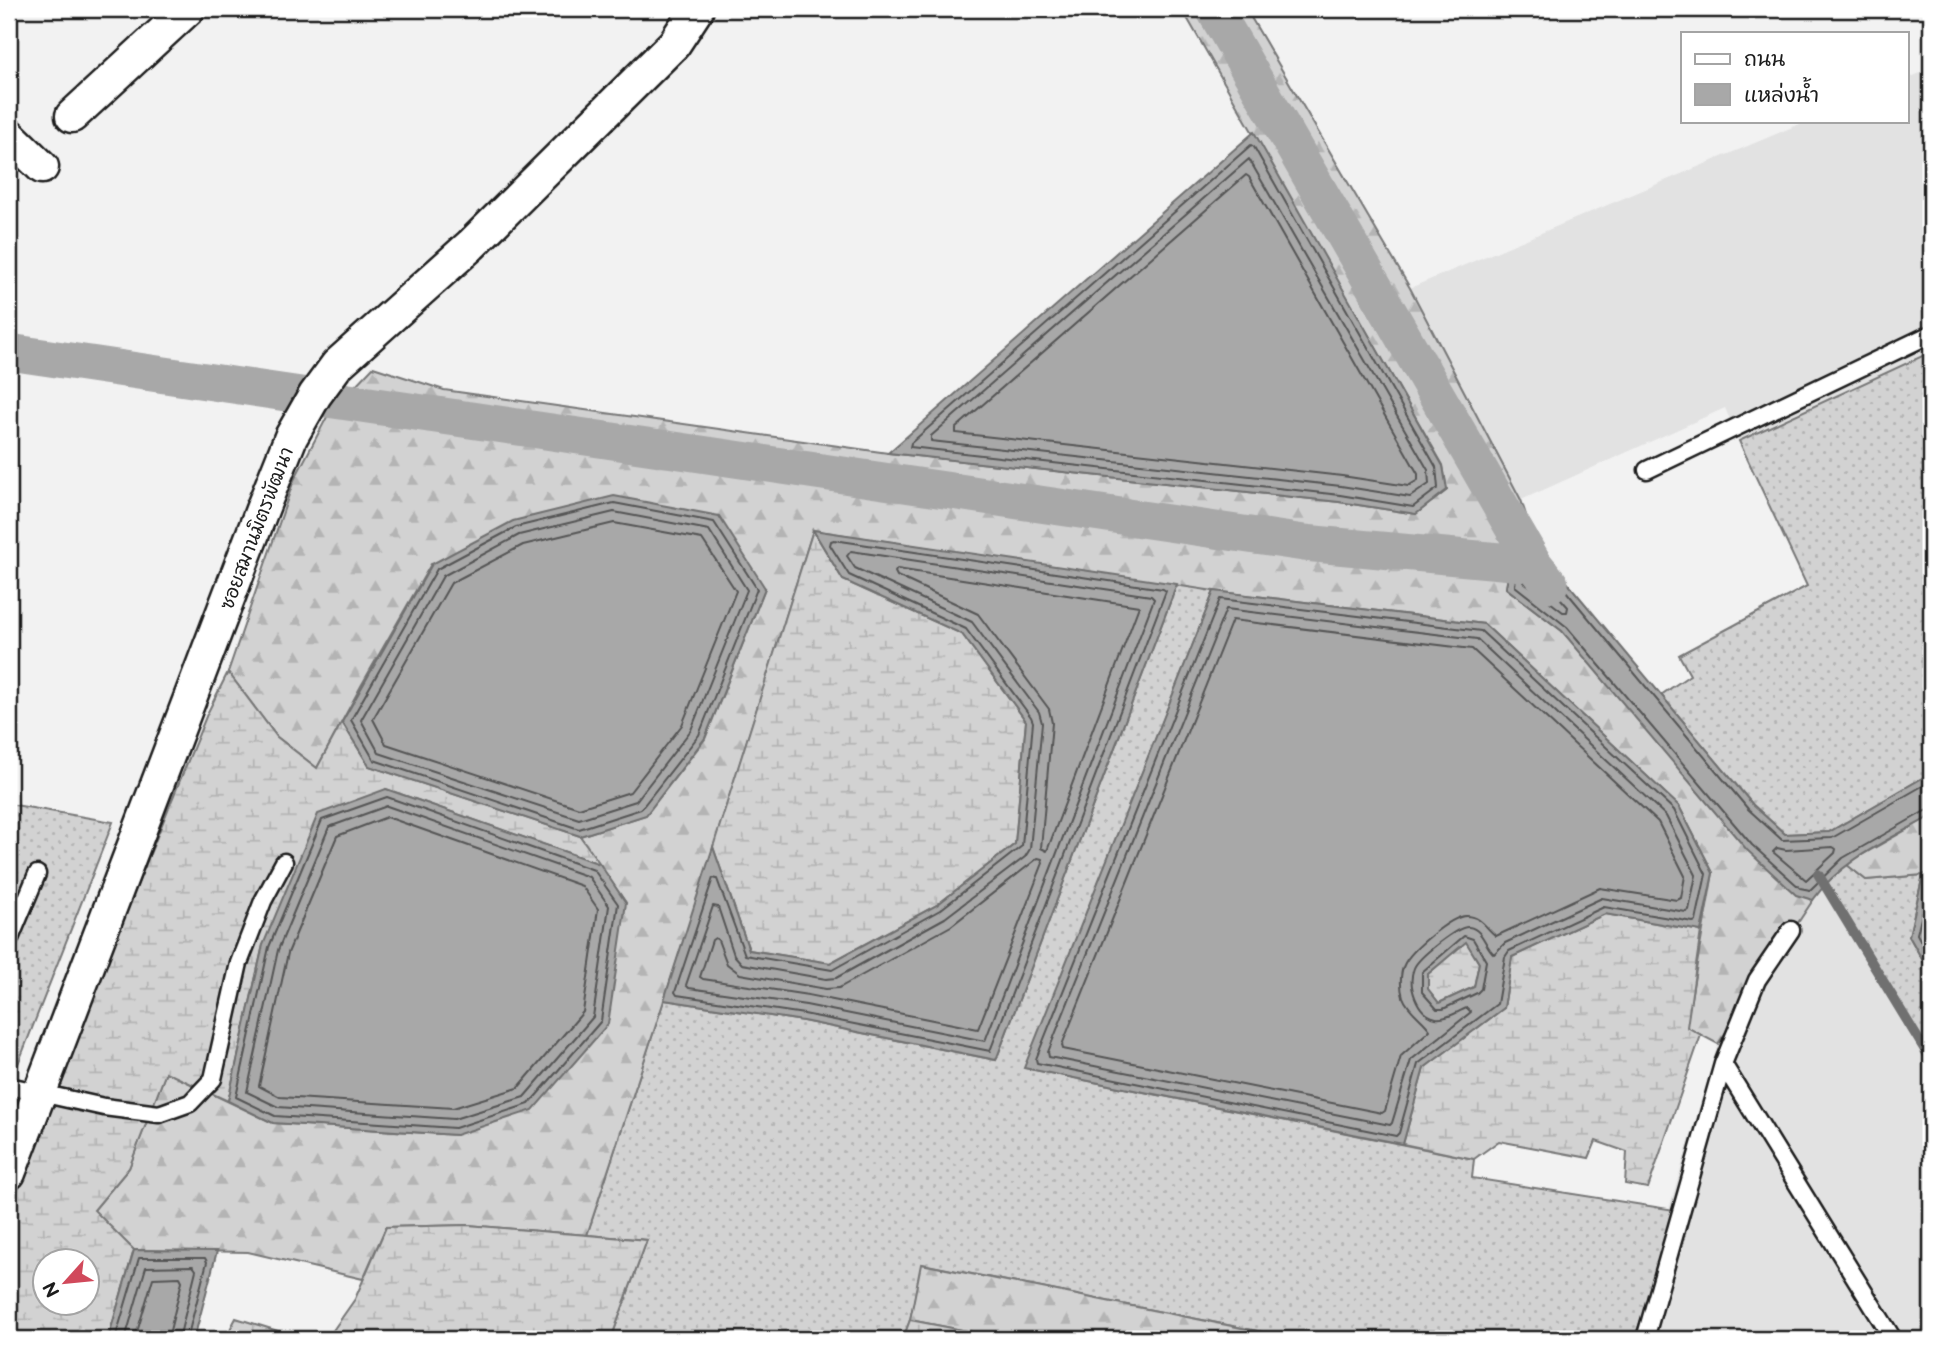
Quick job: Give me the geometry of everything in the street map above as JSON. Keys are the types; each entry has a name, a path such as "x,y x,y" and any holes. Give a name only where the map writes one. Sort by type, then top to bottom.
{"street":[{"path":"72,116 188,9"},
{"name":"ซอยสมานมิตรพัฒนา","path":"9,1173 291,437 315,394 337,365 471,245 674,44 698,9"},
{"path":"9,135 42,167"}],"lane":[{"path":"1647,470 1931,334"},
{"path":"9,1086 104,1107 159,1114 190,1104 213,1079 239,963 263,901 284,862"},
{"path":"9,941 37,874"},
{"path":"1645,1339 1723,1064 1757,980 1791,930"},
{"path":"1723,1064 1893,1339"}],"shaded area":[{"path":"1931,68 1931,352 1739,441 1725,408 1521,500 1410,288 1805,122 1909,122 1909,78"},
{"path":"1822,886 1931,1063 1931,1339 1630,1339 1718,1044"}],"green space":[{"path":"1182,9 1246,9 1410,288 1521,500 1536,545 1512,552 1506,588 1562,631 1796,894 1813,900 1718,1044 1686,1027 1713,873 1679,806 1484,624 1214,591 813,530 695,906 587,1235 468,1225 386,1227 363,1279 248,1252 134,1250 93,1211 129,1168 166,1072 273,1123 456,1135 626,903 580,836 646,815 705,739 765,588 431,564 317,768 277,737 228,672 294,480 329,413 373,367 444,390 888,453 1339,502 1416,514 1447,490 1443,465"},
{"path":"1931,352 1931,773 1829,832 1785,834 1753,805 1661,695 1690,675 1679,655 1807,586 1739,441"},
{"path":"813,530 843,580 962,634 1026,721 1015,844 937,905 830,963 749,950 713,847"},
{"path":"1177,584 1214,591 1025,1068 1474,1159 1472,1178 1681,1211 1634,1339 1297,1339 922,1264 910,1320 903,1339 611,1339 647,1240 587,1235 664,1000 803,1021 996,1060"},
{"path":"228,672 277,737 317,768 342,722 369,766 580,836 600,864 386,789 263,945 228,1101 166,1072 129,1168 94,1210 134,1250 108,1339 9,1339 9,1216 44,1114 207,714"},
{"path":"9,804 113,822 9,1087"},
{"path":"1931,816 1931,871 1923,875 1866,880 1846,864"},
{"path":"1846,864 1866,880 1923,875 1909,936 1931,975 1931,1063 1822,886"},
{"path":"1605,914 1701,931 1687,1027 1701,1035 1648,1188 1625,1184 1627,1152 1596,1141 1589,1158 1499,1141 1474,1159 1403,1144 1424,1068 1504,1008 1512,957"},
{"path":"1466,941 1479,963 1474,987 1439,1003 1428,989 1428,974"},
{"path":"468,1225 647,1240 611,1339 327,1339 355,1299 386,1227"},
{"path":"921,1264 1297,1339 1009,1339 910,1320"},
{"path":"236,1318 304,1339 225,1339"},
{"path":"910,1320 1009,1339 903,1339"}],"water":[{"path":"1254,132 1443,466 1447,490 1416,514 1339,502 888,453"},
{"path":"614,496 719,516 765,588 705,738 646,815 580,836 369,766 342,722 432,564 513,521"},
{"path":"813,530 1177,584 996,1060 803,1021 664,1000 713,847 749,950 830,963 937,905 1015,844 1026,721 962,634 843,580"},
{"path":"1536,545 1753,805 1785,834 1829,832 1931,773 1931,816 1852,862 1813,900 1796,895 1747,850 1562,631 1506,588 1512,552"},
{"path":"1214,591 1484,624 1679,806 1713,873 1701,931 1605,914 1512,957 1504,1008 1424,1068 1403,1144 1024,1068","holes":["1466,942 1479,963 1474,987 1439,1003 1428,989 1428,974"]},
{"path":"386,789 600,864 626,903 608,1024 533,1110 456,1135 273,1123 228,1101 263,945 318,814"},
{"path":"1931,871 1931,975 1909,936 1923,875"},
{"path":"134,1250 217,1251 194,1339 108,1339"}],"waterway":[{"path":"1214,9 1534,564"},
{"path":"9,352 1304,543 1534,564 1550,584"},
{"path":"1818,874 1931,1060"}]}
